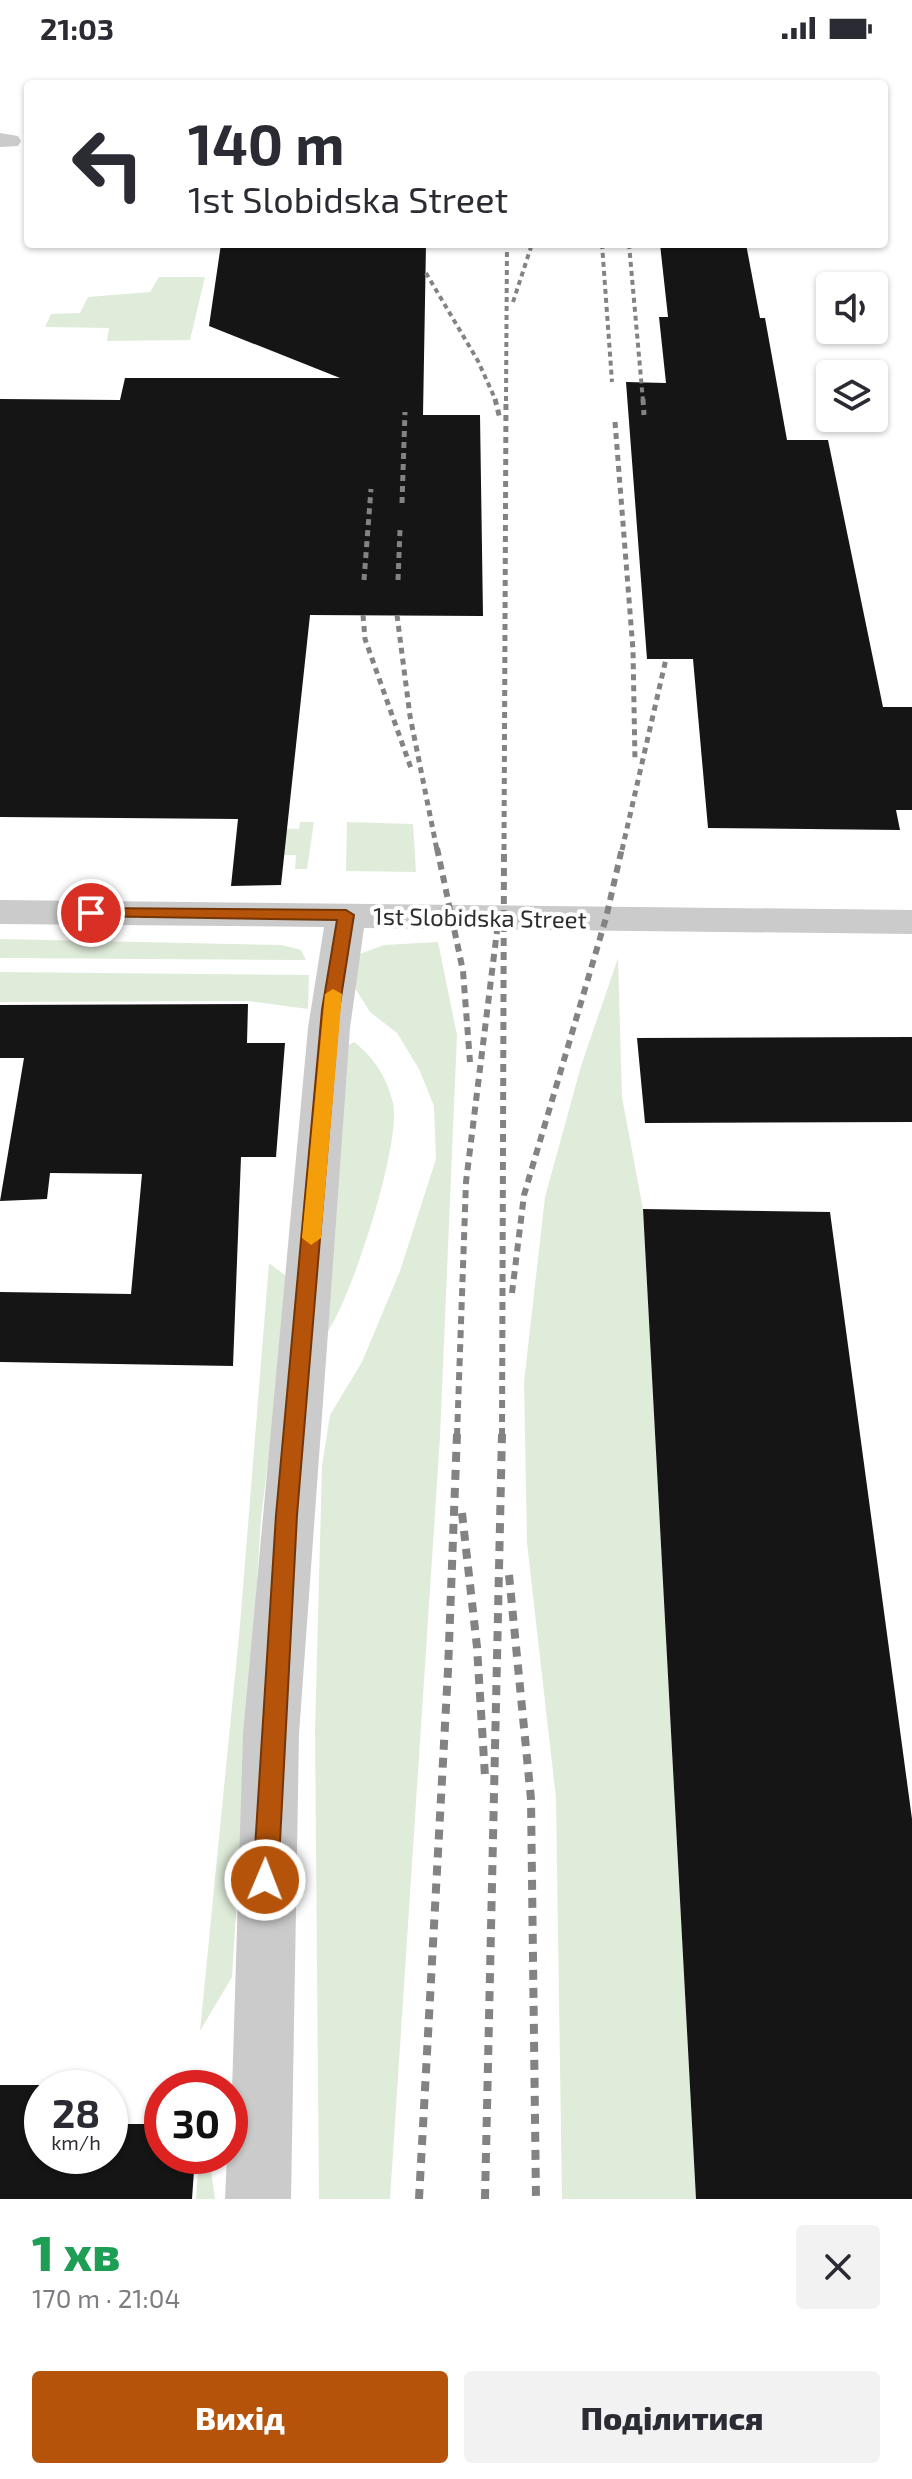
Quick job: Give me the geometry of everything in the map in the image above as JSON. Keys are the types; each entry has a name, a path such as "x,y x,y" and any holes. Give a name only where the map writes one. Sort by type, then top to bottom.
{"street":[{"name":"1st Slobidska Street","path":"0,912 912,922"},
{"path":"258,2199 267,1825 274,1687 329,1028 346,915"}],"green space":[{"path":"159,277 205,277 190,340 107,341 109,328 45,327 51,314 80,313 88,297 150,292"},
{"path":"300,822 314,822 307,869 295,869 296,855 237,855 245,827 299,829"},
{"path":"347,822 413,824 416,872 346,871"},
{"path":"0,939 282,945 301,950 306,960 0,958"},
{"path":"438,942 457,1035 440,1437 390,2199 319,2199 315,1731 322,1466 330,1415 362,1362 400,1271 436,1159 434,1106 419,1069 397,1033 370,1012 355,988 357,955 384,945"},
{"path":"618,958 622,1097 643,1209 696,2199 562,2199 556,1798 527,1543 524,1382 545,1197 581,1066"},
{"path":"0,972 309,975 308,1009 248,1001 0,1002"},
{"path":"354,1042 383,1077 391,1094 394,1123 372,1223 347,1293 324,1337 345,1047"},
{"path":"269,1263 291,1280 261,1518 232,1977 200,2031 240,1625"},
{"path":"198,2174 212,2174 215,2199 196,2199"}],"building":[{"path":"220,248 426,248 423,415 480,415 483,616 310,615 281,885 231,886 238,819 0,817 0,399 120,400 125,378 340,378 209,326"},
{"path":"660,248 747,248 760,318 765,318 787,440 828,440 883,707 912,707 912,810 896,810 900,830 708,828 693,659 647,659 626,382 666,383 659,317 668,317"},
{"path":"248,1004 247,1043 285,1043 276,1157 241,1157 233,1366 0,1362 0,1292 131,1294 142,1174 50,1173 47,1199 0,1201 24,1058 0,1058 0,1005"},
{"path":"912,1037 912,1122 645,1123 637,1038"},
{"path":"643,1209 830,1212 912,1819 912,2199 696,2199"},
{"path":"0,2085 24,2085 24,2174 128,2174 128,2124 144,2124 144,2174 194,2174 192,2199 0,2199"}],"railway":[{"path":"506,401 507,248"},
{"path":"513,302 531,248"},
{"path":"602,248 612,382"},
{"path":"629,248 643,401"},
{"path":"426,273 478,361 496,401"},
{"path":"495,399 500,419"},
{"path":"504,850 506,399"},
{"path":"643,399 644,415"},
{"path":"402,503 405,412"},
{"path":"615,422 633,650 635,760"},
{"path":"364,580 371,489"},
{"path":"398,580 400,530"},
{"path":"363,615 365,639 412,771"},
{"path":"397,615 410,716 437,850"},
{"path":"622,850 666,659"},
{"path":"437,848 463,971 470,1062"},
{"path":"502,1436 504,848"},
{"path":"512,1293 524,1195 606,918 622,848"},
{"path":"457,1436 466,1182 497,931"},
{"path":"419,2199 448,1670 457,1434"},
{"path":"485,2199 502,1434"},
{"path":"462,1513 477,1647 485,1776"},
{"path":"509,1575 531,1799 536,2199"}],"slow traffic":[{"path":"311,1238 333,994"}],"route":[{"path":"91,913 346,915 331,1010 286,1515 265,1880"}]}
